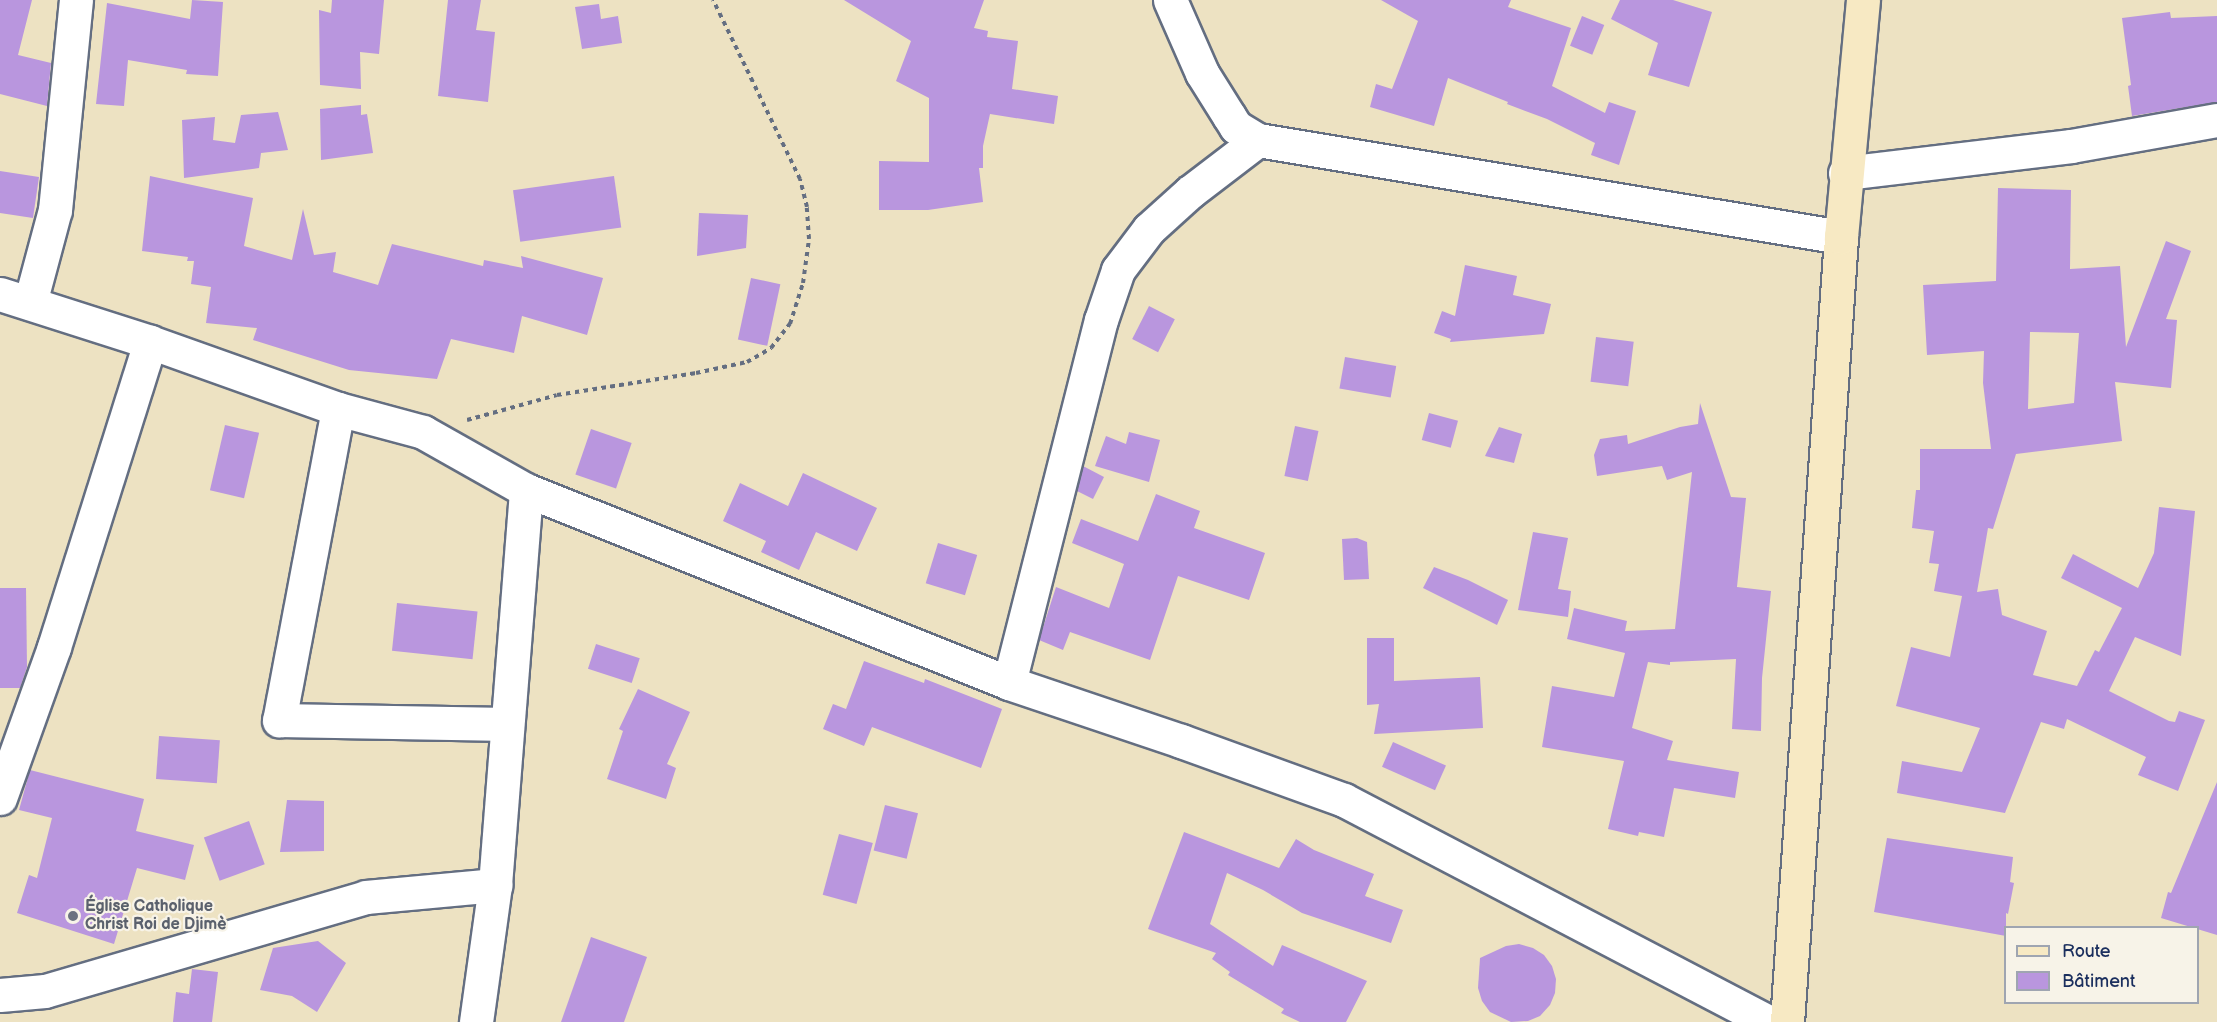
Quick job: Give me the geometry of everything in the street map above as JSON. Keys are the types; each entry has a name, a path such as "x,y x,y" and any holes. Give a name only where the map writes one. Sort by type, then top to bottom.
{"street":[{"path":"76,0 55,210 15,299 150,342 338,409 423,432 526,490 1009,682 1344,800 1768,1022"},
{"path":"1170,0 1202,73 1229,116 1236,127 1258,140 1840,237"},
{"path":"1787,1022 1840,237 1863,0"},
{"path":"1845,173 2071,146 2217,120"},
{"path":"1009,682 1101,320 1118,270 1149,229 1190,192 1258,140"},
{"path":"0,798 54,647 150,342"},
{"path":"338,409 279,720 507,724"},
{"path":"476,1022 495,885 526,490"},
{"path":"0,995 45,991 366,897 495,885"}],"path":[{"path":"423,432 557,395 747,362 771,348 790,324 803,283 809,239 807,207 800,179 713,0"}],"building":[{"path":"0,0 32,0 18,55 51,63 47,106 0,94"},
{"path":"192,0 223,2 218,76 186,74 187,70 128,60 124,106 96,104 107,3 190,19"},
{"path":"332,0 384,0 379,54 360,52 361,89 320,85 319,10 331,13"},
{"path":"448,0 481,0 476,30 495,32 488,102 438,96"},
{"path":"844,0 984,0 974,28 988,31 987,37 1018,41 1012,89 1058,96 1054,124 990,114 983,146 983,168 979,168 983,202 928,210 879,210 879,161 929,162 929,98 896,81 911,41"},
{"path":"1381,0 1511,0 1508,7 1571,28 1552,86 1605,113 1609,102 1636,111 1619,165 1591,155 1595,143 1547,119 1448,78 1434,126 1370,107 1376,84 1392,89 1418,21"},
{"path":"1620,0 1673,0 1712,12 1689,87 1648,75 1658,43 1611,19"},
{"path":"599,4 601,19 618,16 622,43 582,49 575,7"},
{"path":"2170,12 2171,18 2217,16 2217,102 2132,116 2128,86 2131,85 2122,18"},
{"path":"1582,16 1604,25 1592,55 1570,46"},
{"path":"361,105 361,115 367,114 373,153 321,160 320,109"},
{"path":"278,112 288,150 261,153 259,168 184,178 182,120 215,117 213,140 235,143 241,115"},
{"path":"0,171 39,177 33,218 0,213"},
{"path":"150,176 253,198 244,246 292,260 303,209 314,255 336,252 333,272 378,285 392,244 483,266 484,260 523,268 521,256 603,278 587,335 522,316 514,353 451,339 437,379 349,370 253,340 257,328 206,323 211,287 191,284 194,261 187,261 188,257 142,251"},
{"path":"614,176 621,227 520,242 513,190"},
{"path":"1998,188 2071,190 2070,269 2120,266 2126,347 2166,241 2191,251 2166,319 2177,320 2171,388 2115,382 2122,441 2016,454 1993,529 1988,528 1977,592 1998,589 2002,615 2047,631 2033,675 2077,686 2095,650 2099,652 2122,608 2061,578 2073,554 2138,588 2154,553 2159,507 2195,511 2181,656 2135,637 2109,691 2169,721 2175,722 2179,711 2205,720 2178,791 2138,775 2146,757 2067,719 2064,729 2041,722 2005,813 1897,793 1902,761 1962,772 1980,728 1896,706 1911,647 1950,657 1962,596 1934,591 1939,564 1929,563 1934,531 1912,528 1916,490 1920,490 1920,449 1991,449 1983,383 1984,351 1927,355 1923,285 1996,281","holes":["2030,332 2079,333 2074,403 2028,409"]},
{"path":"699,213 748,215 746,248 697,256"},
{"path":"1465,265 1517,276 1513,295 1551,304 1544,334 1450,342 1451,339 1434,333 1442,311 1455,316"},
{"path":"751,278 780,284 767,346 738,340"},
{"path":"1149,306 1175,319 1158,352 1132,339"},
{"path":"1596,337 1634,342 1628,386 1591,382"},
{"path":"1345,357 1396,366 1391,398 1339,389"},
{"path":"1700,403 1731,497 1746,498 1737,587 1771,591 1762,678 1761,731 1732,729 1736,659 1670,662 1670,665 1648,662 1632,728 1673,741 1667,760 1739,772 1735,798 1674,788 1664,837 1639,832 1638,836 1608,829 1624,761 1542,747 1552,686 1614,697 1625,653 1567,639 1574,608 1627,621 1625,631 1675,629 1692,472 1667,480 1662,466 1597,476 1594,455 1600,439 1627,435 1628,444 1680,427 1698,424"},
{"path":"1429,413 1458,421 1451,448 1422,440"},
{"path":"225,425 259,433 244,498 210,490"},
{"path":"1295,426 1318,431 1308,481 1284,476"},
{"path":"1499,427 1522,434 1514,463 1485,456"},
{"path":"591,429 632,443 616,488 575,474"},
{"path":"1129,432 1160,440 1149,482 1095,466 1106,436 1126,444"},
{"path":"1083,466 1104,477 1093,499 1077,491"},
{"path":"803,473 877,508 857,551 816,532 799,570 761,552 766,541 723,521 740,483 788,506"},
{"path":"1156,494 1200,511 1194,528 1265,553 1249,600 1178,576 1150,660 1070,632 1063,650 1039,640 1056,587 1109,608 1124,564 1072,543 1081,519 1138,541"},
{"path":"1533,532 1568,538 1558,589 1571,591 1568,617 1518,610"},
{"path":"1357,538 1367,542 1369,579 1344,580 1342,539"},
{"path":"938,543 977,555 965,595 926,583"},
{"path":"1434,567 1468,580 1508,600 1497,625 1423,588"},
{"path":"0,588 26,588 27,667 20,688 0,688"},
{"path":"397,603 478,611 473,659 392,651"},
{"path":"1367,638 1394,638 1394,681 1480,677 1483,728 1374,734 1379,704 1367,705"},
{"path":"596,644 640,658 632,683 588,669"},
{"path":"864,661 924,683 925,679 1002,709 981,768 872,727 864,746 823,729 833,704 846,709"},
{"path":"638,689 690,712 667,764 676,768 666,799 607,779 623,731 619,729"},
{"path":"159,736 220,740 217,783 156,779"},
{"path":"1393,742 1446,766 1435,790 1382,767"},
{"path":"30,770 144,799 136,831 194,845 185,880 137,868 114,944 17,913 29,875 37,878 52,818 19,810"},
{"path":"2217,782 2217,935 2199,930 2199,926 2187,926 2161,918 2168,892 2171,893"},
{"path":"287,800 324,801 324,851 280,852"},
{"path":"885,805 918,813 907,859 874,851"},
{"path":"249,821 265,864 220,881 204,837"},
{"path":"1184,832 1279,868 1296,839 1314,850 1374,874 1365,896 1403,910 1391,943 1302,913 1263,890 1227,873 1210,924 1273,966 1282,945 1367,981 1346,1022 1300,1022 1281,1013 1284,1009 1228,975 1230,972 1212,959 1216,953 1148,929"},
{"path":"839,834 873,843 857,904 823,895"},
{"path":"1887,838 2013,857 2010,882 2014,883 2008,914 2006,913 2004,936 1874,912"},
{"path":"591,937 647,957 624,1022 561,1022"},
{"path":"318,941 346,963 317,1012 292,996 260,990 273,948"},
{"path":"1519,944 1533,948 1544,955 1552,966 1556,979 1555,993 1550,1005 1540,1016 1528,1021 1511,1022 1490,1012 1482,1001 1478,988 1480,958 1506,946"},
{"path":"192,969 218,972 212,1022 173,1022 176,992 189,994"}],"place":[{"name":"Église Catholique Christ Roi de Djimè","path":"73,916"}]}
